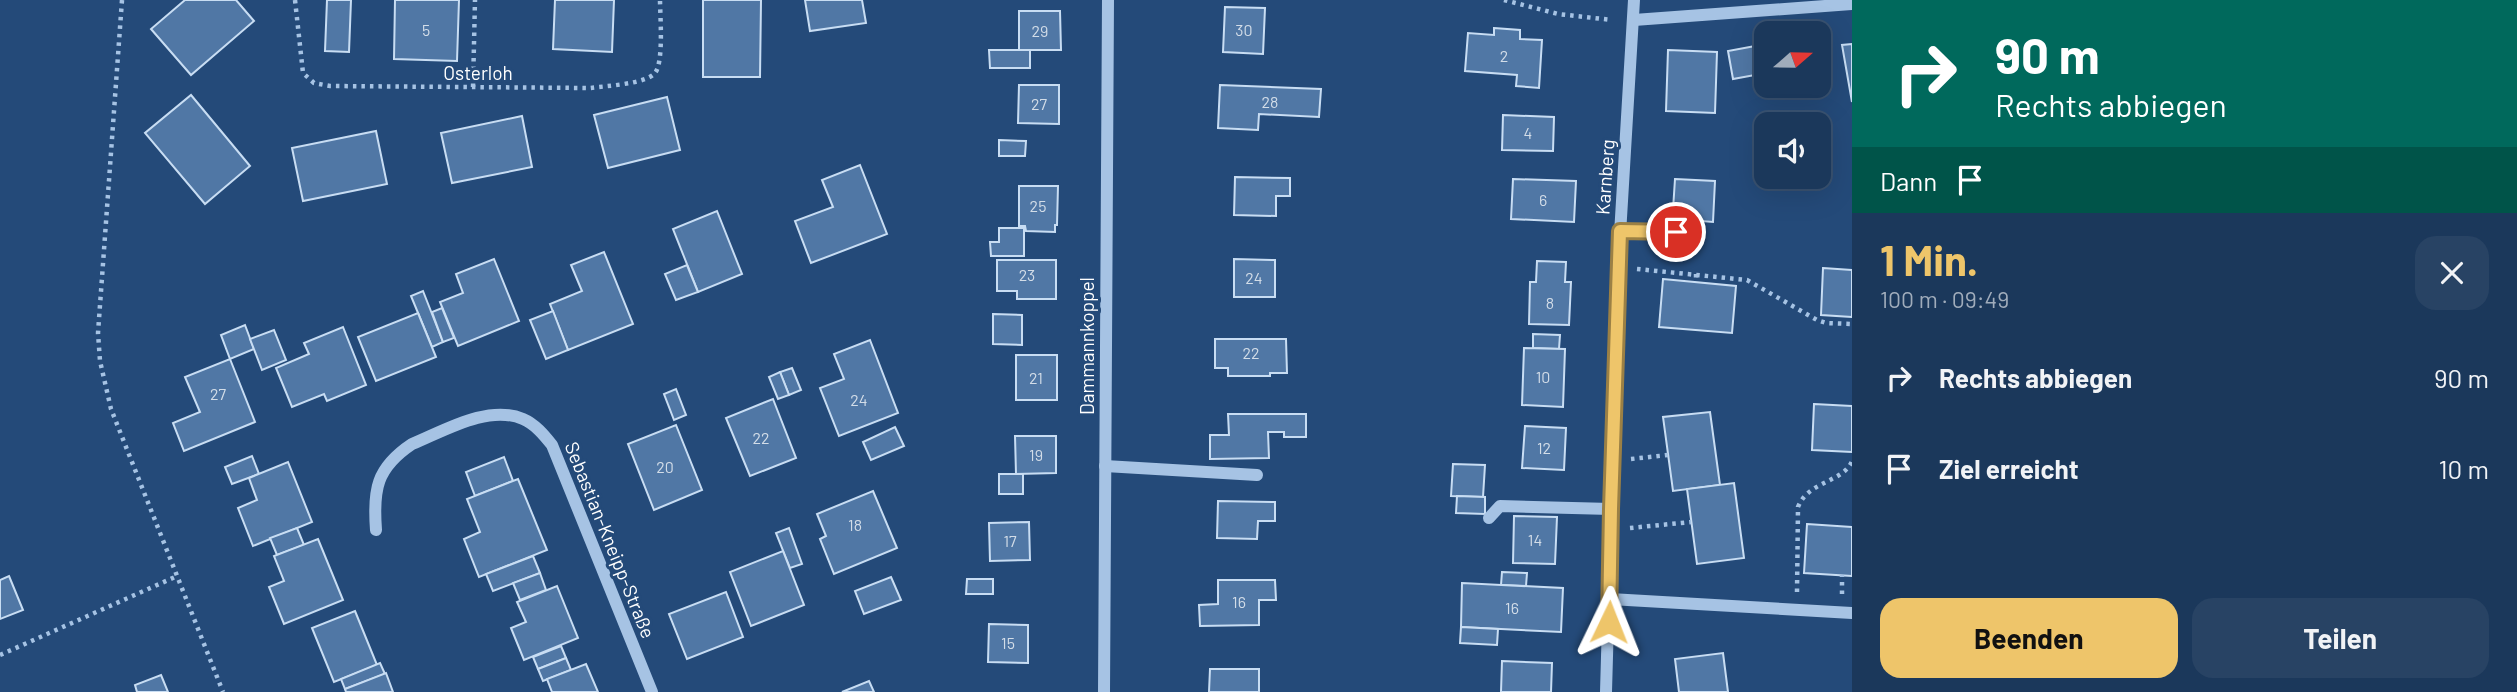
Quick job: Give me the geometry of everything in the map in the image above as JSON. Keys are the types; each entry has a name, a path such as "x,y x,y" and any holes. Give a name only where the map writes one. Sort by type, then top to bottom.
{"street":[{"name":"Dammannkoppel","path":"1104,692 1108,0"},
{"name":"Karnberg","path":"1606,692 1618,268 1634,0"},
{"path":"1634,20 1852,4"},
{"path":"1620,231 1694,231"},
{"name":"Sebastian-Kneipp-Straße","path":"376,530 374,493 389,464 401,451 412,444 488,415 506,414 525,419 552,445 652,692"},
{"path":"1105,466 1257,475"},
{"path":"1489,518 1500,506 1611,509"},
{"path":"1610,599 1852,613"}],"path":[{"path":"122,0 98,334 100,361 111,409 223,692"},
{"name":"Osterloh","path":"295,0 303,73 314,83 330,86 590,88 652,76 659,65 660,0"},
{"path":"473,87 475,0"},
{"path":"1504,0 1558,14 1596,20 1634,20"},
{"path":"1618,268 1747,279 1817,320 1852,324"},
{"path":"1696,274 1696,282"},
{"path":"1612,461 1668,455"},
{"path":"1797,610 1798,507 1807,493 1848,470 1852,461"},
{"path":"1611,529 1691,522"},
{"path":"0,655 176,577"}],"building":[{"path":"185,0 236,0 254,21 191,75 151,29"},
{"path":"327,0 351,0 349,52 325,51"},
{"path":"395,0 459,0 457,61 394,59"},
{"path":"555,0 614,0 612,52 553,49"},
{"path":"703,0 761,0 760,77 703,77"},
{"path":"805,0 862,0 866,23 810,31"},
{"path":"1225,7 1265,8 1263,54 1223,52"},
{"path":"1019,11 1060,11 1061,50 1019,50"},
{"path":"1494,28 1520,30 1520,39 1542,40 1539,88 1516,86 1517,75 1465,71 1468,33 1494,35"},
{"path":"1852,44 1852,102 1842,45"},
{"path":"1754,46 1754,75 1733,79 1728,51"},
{"path":"989,50 1030,50 1030,68 990,68"},
{"path":"1668,50 1717,52 1715,113 1666,111"},
{"path":"1019,85 1059,85 1059,124 1018,123"},
{"path":"1220,85 1321,89 1319,117 1259,114 1258,130 1218,128"},
{"path":"191,95 250,166 205,204 145,133"},
{"path":"667,97 680,150 608,168 594,115"},
{"path":"1503,115 1554,117 1553,151 1502,150"},
{"path":"522,116 532,167 452,183 441,133"},
{"path":"376,131 387,184 303,201 292,148"},
{"path":"999,140 1026,141 1025,156 999,156"},
{"path":"860,165 887,234 811,263 795,221 833,207 822,180"},
{"path":"1235,177 1290,178 1290,196 1276,196 1276,216 1234,215"},
{"path":"1513,179 1576,181 1574,222 1511,219"},
{"path":"1675,179 1715,181 1713,222 1689,220 1689,226 1672,225"},
{"path":"1019,186 1058,186 1055,232 1026,231 1025,226 1019,226"},
{"path":"717,211 742,274 698,292 673,229"},
{"path":"999,228 1024,228 1024,256 991,256 990,242 999,242"},
{"path":"604,252 633,324 568,350 550,304 582,291 571,265"},
{"path":"494,259 519,321 458,346 440,302 463,293 456,274"},
{"path":"1234,259 1275,260 1275,297 1234,297"},
{"path":"997,260 1056,260 1056,299 1017,299 1017,291 997,291"},
{"path":"1537,261 1566,262 1565,282 1571,282 1569,325 1529,324 1530,282 1536,282"},
{"path":"687,265 698,292 676,300 665,274"},
{"path":"1823,268 1852,270 1852,317 1821,315"},
{"path":"1663,279 1736,286 1732,333 1659,327"},
{"path":"423,291 443,342 432,347 411,296"},
{"path":"442,308 454,338 443,342 432,312"},
{"path":"553,311 568,350 546,359 530,320"},
{"path":"418,313 436,357 376,381 358,337"},
{"path":"993,314 1022,315 1022,345 993,344"},
{"path":"245,325 254,349 230,359 221,335"},
{"path":"343,327 366,385 327,401 324,394 292,407 276,368 309,354 304,343"},
{"path":"274,330 286,360 262,370 250,339"},
{"path":"1533,334 1560,335 1559,349 1533,348"},
{"path":"1215,339 1286,339 1287,373 1270,373 1270,376 1228,376 1228,368 1215,368"},
{"path":"870,340 898,413 839,436 820,388 844,379 834,354"},
{"path":"1524,348 1565,349 1563,407 1522,405"},
{"path":"1016,355 1057,355 1057,400 1016,400"},
{"path":"230,359 255,422 184,451 173,423 200,412 185,377"},
{"path":"792,368 801,390 789,395 780,372"},
{"path":"780,372 789,395 778,399 769,377"},
{"path":"676,389 686,415 674,420 664,394"},
{"path":"773,399 796,458 750,476 726,418"},
{"path":"1814,404 1852,406 1852,452 1812,450"},
{"path":"1710,412 1720,485 1673,491 1663,417"},
{"path":"1228,414 1306,414 1306,437 1284,437 1284,432 1268,432 1269,458 1210,459 1210,435 1229,435"},
{"path":"676,425 702,490 654,510 628,444"},
{"path":"1525,426 1566,428 1564,470 1522,468"},
{"path":"895,427 904,446 871,460 863,442"},
{"path":"1015,436 1056,436 1056,473 1016,474"},
{"path":"252,456 259,474 232,484 225,467"},
{"path":"504,457 513,481 475,496 466,472"},
{"path":"288,462 312,522 253,546 238,508 257,500 249,478"},
{"path":"1453,464 1485,465 1483,497 1451,496"},
{"path":"999,474 1023,474 1023,494 999,494"},
{"path":"518,479 547,550 479,577 464,539 480,532 467,499"},
{"path":"1734,483 1744,558 1697,564 1687,489"},
{"path":"873,491 897,548 834,574 820,539 826,536 817,514"},
{"path":"1457,496 1485,497 1485,514 1456,513"},
{"path":"1218,501 1275,502 1275,521 1258,521 1257,539 1217,538"},
{"path":"1514,516 1557,517 1555,564 1513,563"},
{"path":"1029,522 1030,560 990,561 989,523"},
{"path":"1807,524 1852,527 1852,576 1804,573"},
{"path":"297,528 304,545 277,555 270,538"},
{"path":"789,528 802,564 790,568 776,533"},
{"path":"318,539 343,600 284,624 269,587 284,581 274,556"},
{"path":"783,551 804,605 751,626 730,572"},
{"path":"533,556 540,573 493,591 486,574"},
{"path":"1502,572 1527,573 1526,586 1501,585"},
{"path":"540,573 546,590 520,600 513,583"},
{"path":"9,576 23,610 0,619 0,580"},
{"path":"891,577 901,600 864,614 855,591"},
{"path":"967,579 993,579 993,594 966,594"},
{"path":"1218,580 1275,580 1276,600 1259,600 1259,625 1200,626 1199,605 1218,604"},
{"path":"1462,583 1563,588 1561,632 1461,627"},
{"path":"557,586 578,638 524,660 511,628 526,622 517,602"},
{"path":"726,592 743,637 687,659 669,614"},
{"path":"355,611 377,665 334,682 312,628"},
{"path":"989,624 1028,625 1028,663 988,662"},
{"path":"1461,627 1498,629 1497,645 1460,643"},
{"path":"561,646 566,658 538,669 533,657"},
{"path":"1723,653 1728,692 1679,692 1675,659"},
{"path":"566,658 571,670 543,681 538,669"},
{"path":"1502,661 1552,663 1551,692 1501,692"},
{"path":"380,663 385,674 345,689 341,679"},
{"path":"586,664 598,692 552,692 547,679"},
{"path":"1210,669 1259,669 1259,692 1209,692"},
{"path":"386,673 393,692 346,692 345,689"},
{"path":"161,675 168,692 137,692 135,685"},
{"path":"869,681 874,692 842,692"}],"route":[{"path":"1609,622 1620,231 1676,232"}]}
